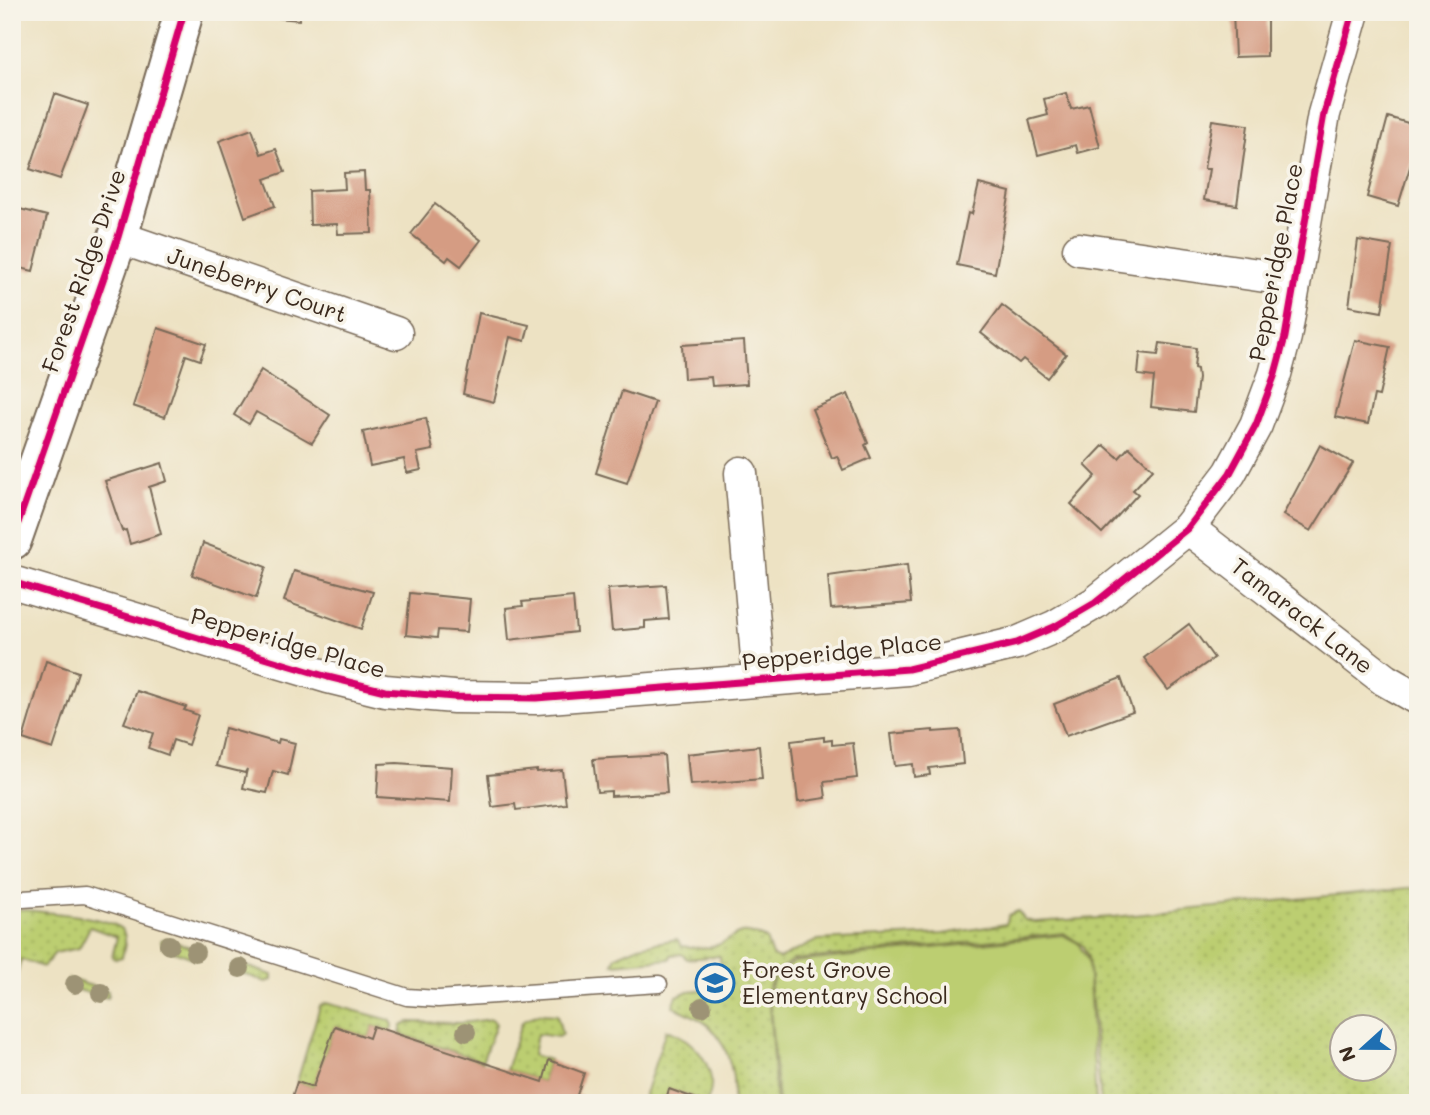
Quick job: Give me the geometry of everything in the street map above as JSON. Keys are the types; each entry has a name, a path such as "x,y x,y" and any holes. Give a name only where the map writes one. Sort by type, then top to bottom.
{"street":[{"name":"Forest Ridge Drive","path":"12,540 118,237 184,12"},
{"name":"Pepperidge Place","path":"12,582 328,677 385,691 454,697 536,698 908,669 1017,643 1095,603 1188,528 1230,473 1256,425 1275,374 1324,114 1353,12"},
{"name":"Juneberry Court","path":"118,237 396,333"},
{"path":"1079,249 1293,280"},
{"path":"741,473 759,680"},
{"name":"Tamarack Lane","path":"1188,528 1385,680 1418,699"}],"lane":[{"path":"12,895 23,899 85,895 408,998 438,999 659,984"}],"green space":[{"path":"1418,887 1418,1103 1101,1103 1088,957 1083,946 1064,933 793,960 776,972 768,988 776,1103 732,1103 732,1074 723,1045 704,1022 673,1006 677,996 688,991 722,988 720,956 687,959 682,954 671,955 670,959 613,964 616,956 639,946 677,939 682,946 707,948 719,945 740,933 747,933 766,939 772,956 779,959 818,940 943,934 1006,924 1009,915 1018,911 1025,920 1035,922 1114,917"},
{"path":"12,908 88,917 114,925 122,930 125,936 122,957 112,957 117,937 90,927 79,948 55,953 43,967 21,959 12,993"},
{"path":"1063,935 1078,943 1088,961 1096,1103 778,1103 769,993 774,978 794,962"},
{"path":"166,939 200,950 201,955 196,959 163,947 161,940"},
{"path":"238,963 272,975 272,980 266,982 235,971 232,965"},
{"path":"69,979 108,991 108,998 70,988"},
{"path":"326,1003 390,1020 393,1025 390,1031 373,1026 369,1038 335,1026 313,1087 297,1082 320,1006"},
{"path":"540,1014 557,1015 562,1034 558,1037 537,1034 533,1055 549,1060 543,1082 506,1070 521,1024 525,1019"},
{"path":"492,1019 496,1024 482,1061 400,1034 402,1026 409,1022 461,1023"},
{"path":"666,1030 687,1041 703,1058 711,1080 706,1103 669,1089 665,1103 642,1103"}],"building":[{"path":"257,12 300,12 299,20 256,16"},
{"path":"1233,12 1267,12 1267,56 1235,57"},
{"path":"1066,93 1071,109 1089,105 1100,147 1078,153 1076,145 1038,155 1029,120 1048,115 1044,99"},
{"path":"55,94 88,105 60,179 30,169"},
{"path":"1388,117 1418,126 1418,141 1398,206 1367,197"},
{"path":"1212,120 1248,125 1237,205 1204,200 1209,169 1204,169"},
{"path":"252,129 261,154 276,149 285,172 265,179 275,206 245,217 219,141"},
{"path":"364,172 365,190 370,190 372,233 338,234 337,224 310,225 309,191 345,189 344,173"},
{"path":"979,184 1010,192 995,273 957,265 968,213 972,214"},
{"path":"435,204 481,240 461,266 449,257 446,261 411,234"},
{"path":"12,207 47,216 33,271 12,266"},
{"path":"1358,240 1392,246 1382,312 1349,306"},
{"path":"1002,305 1066,354 1047,378 1023,359 1019,363 981,333"},
{"path":"479,313 529,325 525,341 510,337 494,402 463,394"},
{"path":"158,328 206,344 200,360 186,355 165,417 133,406"},
{"path":"1355,340 1390,347 1379,396 1374,395 1368,424 1335,417"},
{"path":"744,341 747,384 712,386 711,377 684,379 682,345"},
{"path":"1160,343 1196,348 1194,368 1197,369 1198,378 1194,412 1151,407 1154,377 1138,375 1140,353 1158,355"},
{"path":"261,370 330,415 312,443 256,412 249,424 234,415"},
{"path":"622,391 655,402 627,483 596,473"},
{"path":"848,394 868,443 865,445 871,458 843,470 837,456 832,458 812,409"},
{"path":"426,418 433,450 417,453 421,470 407,473 404,459 370,466 363,432"},
{"path":"1104,445 1119,458 1129,447 1153,469 1133,490 1138,494 1102,533 1071,504 1096,476 1085,465"},
{"path":"1320,445 1353,463 1311,531 1283,515"},
{"path":"162,463 167,481 149,487 161,534 130,544 126,530 122,531 105,481"},
{"path":"203,543 266,567 256,598 192,575"},
{"path":"907,565 911,603 831,609 828,576"},
{"path":"294,571 373,592 361,629 284,601"},
{"path":"666,585 669,619 645,621 645,628 612,631 608,589"},
{"path":"410,593 470,599 467,632 438,630 437,638 406,635"},
{"path":"573,597 576,632 509,640 506,608 523,606 522,602"},
{"path":"1189,624 1214,658 1168,690 1144,658"},
{"path":"46,661 78,672 53,749 23,739"},
{"path":"1121,678 1133,712 1066,736 1054,704"},
{"path":"137,691 186,707 184,710 198,715 188,745 173,740 168,755 148,748 153,733 124,723"},
{"path":"225,728 278,743 279,739 295,743 288,775 273,771 267,793 243,788 247,769 245,773 216,766"},
{"path":"960,730 963,764 929,768 930,775 914,777 913,764 895,766 891,734"},
{"path":"824,737 824,741 832,740 832,745 853,743 857,778 824,782 826,798 798,802 791,741"},
{"path":"759,746 762,779 690,785 687,754"},
{"path":"664,755 667,793 611,796 611,791 597,792 593,759"},
{"path":"379,764 452,767 450,802 377,797"},
{"path":"562,770 566,804 516,810 515,804 492,807 488,775"},
{"path":"335,1026 369,1038 373,1026 543,1082 549,1060 584,1073 577,1095 601,1103 290,1103 297,1082 313,1087"},
{"path":"669,1089 705,1102 705,1103 665,1103"}],"cycle path":[{"path":"12,540 118,237 184,12"},
{"path":"12,582 328,677 385,691 454,697 536,698 908,669 1017,643 1054,627 1095,603 1188,528 1230,473 1256,425 1285,337 1324,114 1353,12"}],"place":[{"name":"Forest Grove Elementary School","path":"715,983"}]}
